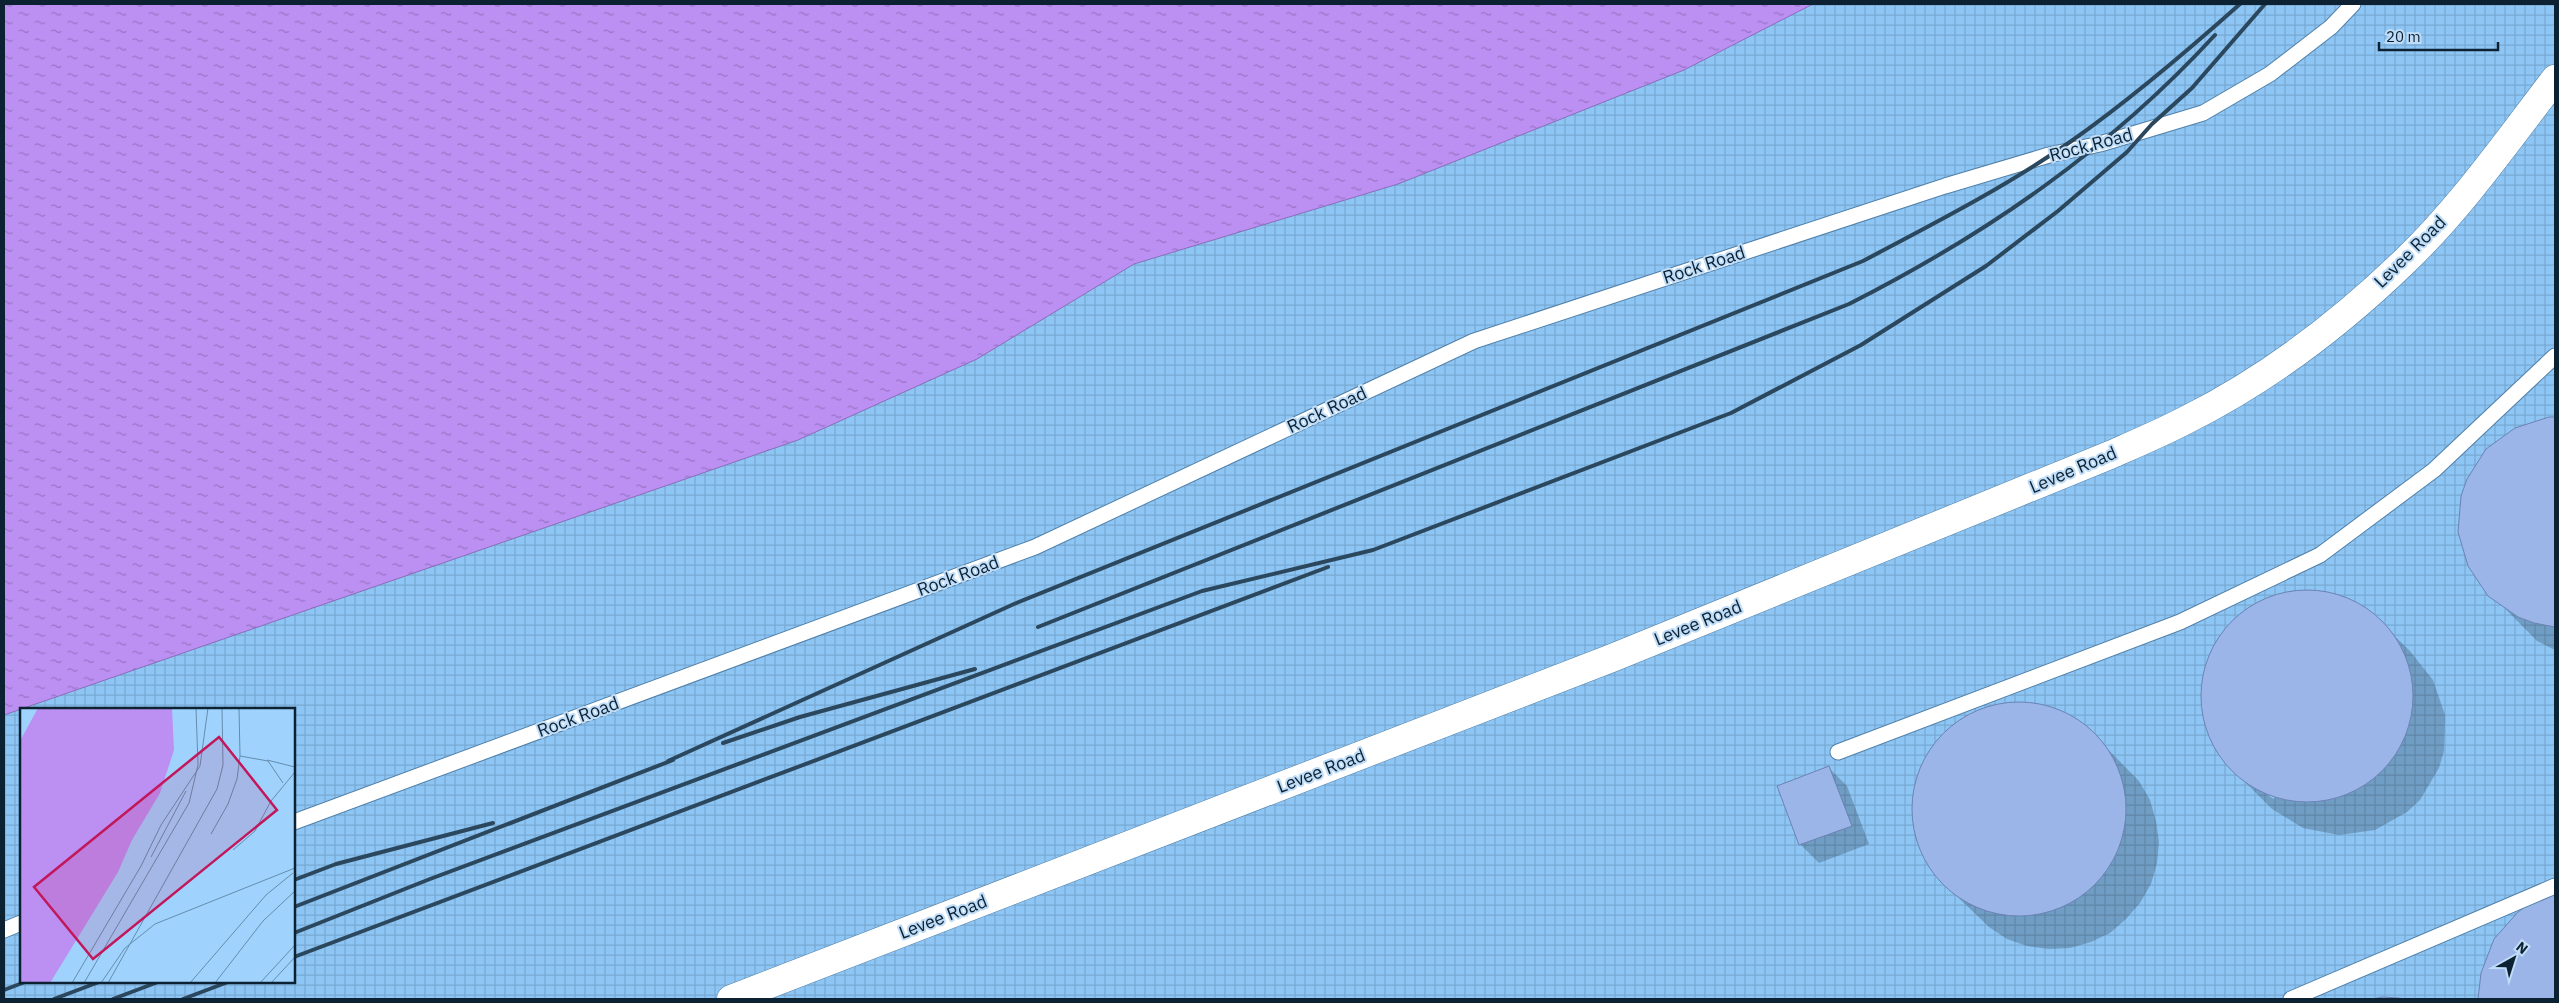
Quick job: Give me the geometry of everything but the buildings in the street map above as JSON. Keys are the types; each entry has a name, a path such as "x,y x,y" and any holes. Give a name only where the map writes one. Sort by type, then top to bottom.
{"street":[{"name":"Levee Road","path":"732,999 1612,658 2110,455 2187,420 2275,367 2343,316 2406,259 2464,197 2555,79"}],"lane":[{"name":"Rock Road","path":"295,822 1035,547 1474,341 1946,186 2049,155 2100,144 2203,113 2270,74 2331,26 2353,4"},
{"path":"1838,752 2180,622 2320,555 2434,470 2555,356"},
{"path":"2291,999 2555,886"},
{"path":"4,930 20,924"}],"shaded area":[{"path":"1813,4 2555,4 2555,999 4,999 4,715 20,709 20,983 295,983 295,708 24,708 798,440 977,359 1134,264 1398,184 1684,70"}],"water":[{"path":"4,4 1813,4 1684,70 1398,184 1134,264 977,359 798,440 4,715"}],"railway":[{"path":"668,761 1014,604 1863,261 1994,190 2070,142 2157,76 2240,4"},
{"path":"295,933 430,879 1202,591 1373,550 1731,413 1861,345 1986,266 2058,211 2127,152 2152,124 2192,88 2265,4"},
{"path":"1038,627 1849,304 1950,248 2044,186 2133,115 2215,35"},
{"path":"295,957 1328,567"},
{"path":"723,743 800,717 975,669"},
{"path":"295,907 673,760"},
{"path":"295,880 336,864 493,823"},
{"path":"4,990 22,983"},
{"path":"54,999 96,983"},
{"path":"113,999 155,983"},
{"path":"183,999 225,983"}]}
